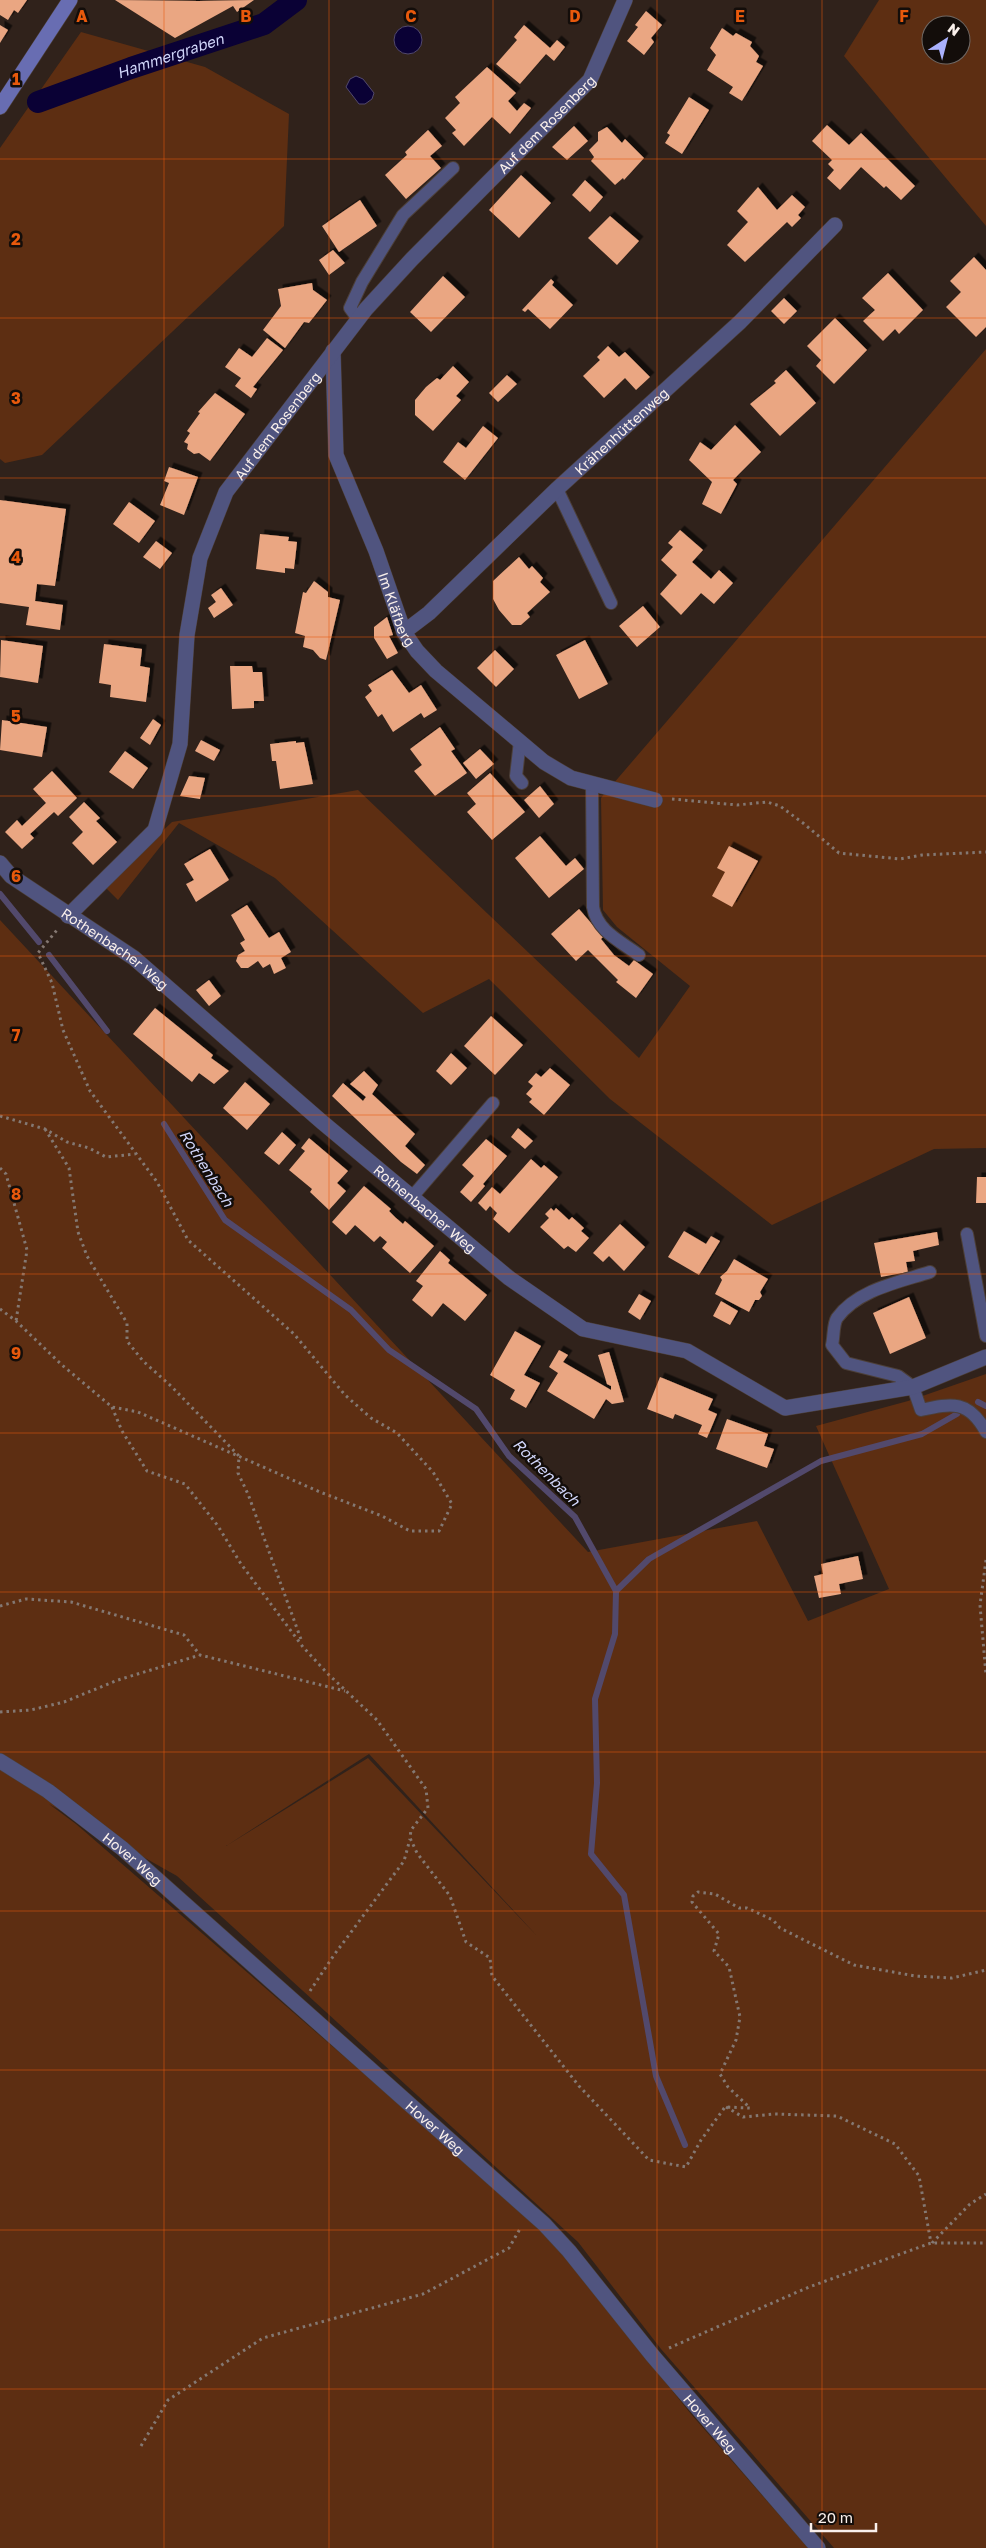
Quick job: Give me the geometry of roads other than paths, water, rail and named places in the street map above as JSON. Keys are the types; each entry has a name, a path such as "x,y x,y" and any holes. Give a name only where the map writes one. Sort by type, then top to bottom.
{"main road":[{"path":"0,107 70,0"}],"street":[{"name":"Auf dem Rosenberg","path":"68,916 155,830 180,744 187,635 200,558 226,492 358,319 412,259 590,80 625,0"},
{"name":"Krähenhüttenweg","path":"404,632 429,613 556,489 740,322 835,225"},
{"name":"Im Kläfberg","path":"333,351 336,455 376,551 404,632 416,651 436,671 544,762 571,778 655,800"},
{"name":"Rothenbacher Weg","path":"0,864 11,876 68,916 134,958 314,1115 509,1278 583,1330 687,1351 785,1408 913,1387 986,1357"},
{"name":"Hover Weg","path":"0,1761 48,1792 123,1849 522,2204 569,2251 652,2355 818,2548"}],"lane":[{"path":"358,319 350,308 362,282 403,215 453,168"},
{"path":"556,489 611,604"},
{"path":"519,780 520,741"},
{"path":"592,785 593,907 595,919 602,928 639,955"},
{"path":"412,1197 493,1103"},
{"path":"967,1234 986,1336"},
{"path":"930,1272 880,1288 855,1302 836,1319 832,1345 846,1363 898,1376 913,1387 921,1410 949,1404 969,1411 986,1432"}],"waterway":[{"name":"Hammergraben","path":"38,102 131,68 264,24 296,0"},
{"name":"Rothenbach","path":"0,894 39,942"},
{"name":"Rothenbach","path":"49,955 107,1031"},
{"name":"Rothenbach","path":"164,1124 225,1220 351,1310 389,1350 476,1409 509,1456 575,1517 616,1591 649,1559 821,1461 922,1434 957,1414"},
{"name":"Rothenbach","path":"978,1402 986,1406"},
{"path":"616,1591 615,1634 595,1699 597,1783 591,1854 624,1895 656,2076 685,2145"}]}
